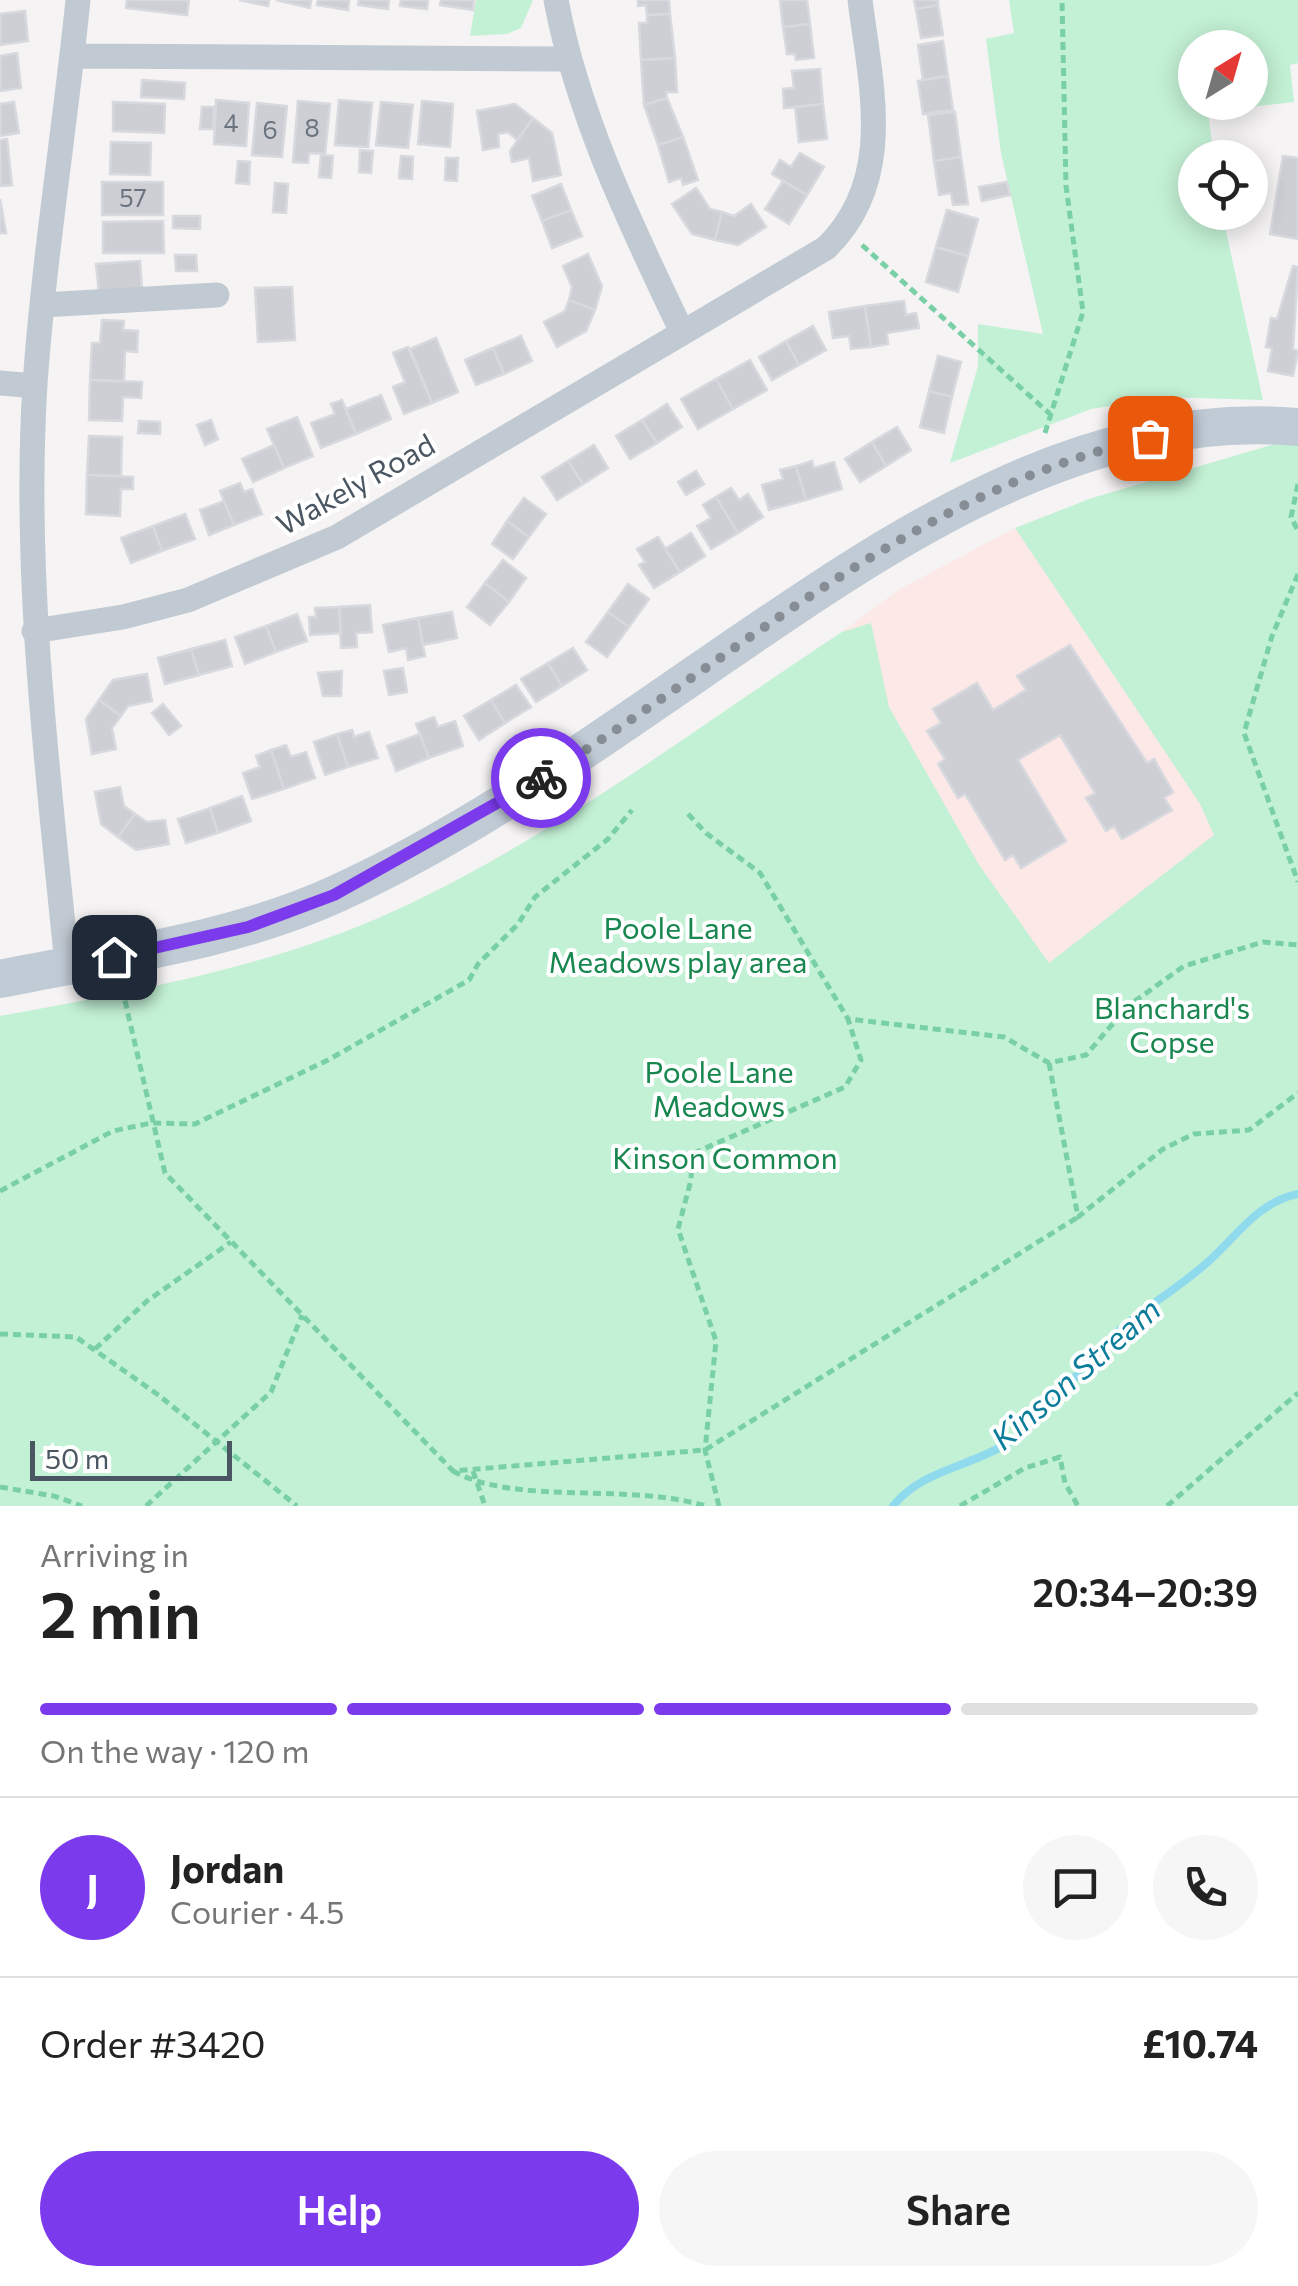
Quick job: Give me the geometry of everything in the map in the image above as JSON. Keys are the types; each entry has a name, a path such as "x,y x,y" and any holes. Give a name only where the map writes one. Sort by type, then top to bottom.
{"street":[{"path":"68,965 34,632 35,386 78,0"},
{"path":"556,0 567,58 606,166 682,332"},
{"name":"Wakely Road","path":"34,632 124,617 188,600 259,573 357,526 802,265 844,230 867,186 874,152 874,114 860,0"},
{"path":"73,56 567,58"},
{"path":"43,306 218,294"},
{"path":"0,382 35,386"},
{"path":"0,979 248,927 334,895 412,854 574,758 897,541 963,502 1114,446 1185,430 1261,424 1298,427"}],"path":[{"path":"1034,475 1083,312 1066,186 1062,0"},
{"path":"844,230 1050,414"},
{"path":"1298,484 1290,517 1298,531"},
{"path":"1298,574 1272,636 1244,733 1298,882"},
{"path":"0,1191 113,1131 154,1123 195,1124 382,1032 469,980 478,964 518,924 535,896 608,840 632,810"},
{"path":"688,814 706,833 760,873 848,1020 861,1060 844,1087 692,1154 691,1180 678,1228 716,1341 705,1450 719,1506"},
{"path":"848,1020 1004,1037 1048,1063 1086,1055 1128,1006 1184,966 1263,942 1298,945"},
{"path":"114,957 165,1173 454,1471 480,1491 523,1500 590,1496 647,1502 676,1498 706,1506"},
{"path":"1048,1063 1078,1217"},
{"path":"454,1471 705,1450 1078,1217 1163,1149 1194,1134 1249,1130 1298,1092"},
{"path":"94,1349 147,1301 231,1242"},
{"path":"146,1506 271,1392 302,1315"},
{"path":"0,1334 76,1337 297,1506"},
{"path":"1168,1506 1298,1393"},
{"path":"960,1506 1025,1468 1060,1457 1064,1483 1078,1506"},
{"path":"472,1470 485,1506"},
{"path":"0,1487 54,1496 82,1506"}],"shaded area":[{"path":"1015,528 1268,825 1038,997 842,632 900,589"}],"green space":[{"path":"476,0 533,0 521,28 507,34 470,36"},
{"path":"1009,0 1298,0 1298,63 1290,65 1294,102 1268,105 1268,30 1178,30 1178,120 1209,120 1212,140 1178,140 1178,230 1226,230 1263,400 1166,397 1091,409 950,463 978,366 978,324 1043,334 1001,153 986,39 1014,33"},
{"name":"Kinson Common","path":"1298,437 1298,1506 0,1506 0,1016 238,966 376,919 436,891 556,823 842,632 871,623 889,707 979,865 1049,963 1214,835 1200,804 1015,528 1092,498"}],"building":[{"path":"127,0 189,0 187,15 126,8"},
{"path":"239,0 269,0 268,6"},
{"path":"276,0 311,0 310,8"},
{"path":"318,0 349,0 348,10 317,5"},
{"path":"359,0 389,0 388,9 358,5"},
{"path":"401,0 428,0 427,9 400,6"},
{"path":"441,0 474,0 473,10 440,5"},
{"path":"638,0 669,0 670,14 647,15 646,5 638,6"},
{"path":"780,0 807,0 810,24 783,27"},
{"path":"914,0 938,0 938,5 916,9"},
{"path":"938,5 943,35 921,38 916,9"},
{"path":"25,11 28,41 0,45 0,14"},
{"path":"670,14 675,58 641,60 639,23 647,23 647,15"},
{"path":"810,24 814,58 796,60 795,54 787,54 783,27"},
{"path":"943,41 948,76 923,80 918,45"},
{"path":"17,53 21,88 0,91 0,56"},
{"path":"675,58 677,92 666,92 667,98 644,105 641,60"},
{"path":"820,69 823,104 784,108 783,89 794,88 792,71"},
{"path":"948,76 953,110 923,114 918,81"},
{"path":"142,80 185,83 184,99 141,97"},
{"path":"667,98 683,137 658,145 644,105"},
{"path":"216,100 249,103 246,146 214,144"},
{"path":"339,100 372,103 368,147 335,145"},
{"path":"298,101 330,104 325,154 309,153 308,163 293,162"},
{"path":"422,101 453,104 450,147 418,144"},
{"path":"14,102 19,133 0,136 0,104"},
{"path":"113,102 165,104 164,133 113,131"},
{"path":"381,102 413,105 408,148 376,145"},
{"path":"257,103 287,106 282,157 252,155"},
{"path":"515,104 533,118 517,140 508,132 498,134 499,147 483,150 477,111"},
{"path":"823,104 827,139 799,142 795,107"},
{"path":"202,107 214,107 213,129 200,129"},
{"path":"955,112 961,157 934,161 928,115"},
{"path":"533,118 552,133 561,175 533,181 529,158 512,162 510,151"},
{"path":"683,137 698,180 683,185 681,178 669,182 658,145"},
{"path":"7,139 12,185 0,186 0,140"},
{"path":"111,142 151,143 150,175 110,174"},
{"path":"360,150 373,151 371,173 359,172"},
{"path":"800,153 824,167 807,195 772,174 780,160 791,167"},
{"path":"321,155 333,156 331,178 319,177"},
{"path":"401,156 413,157 412,179 399,178"},
{"path":"1283,156 1298,158 1298,239 1270,234"},
{"path":"961,157 968,204 953,205 951,193 939,195 934,161"},
{"path":"446,158 458,158 457,181 445,180"},
{"path":"238,161 250,162 249,184 236,183"},
{"path":"783,181 807,195 789,224 765,209"},
{"path":"102,182 163,182 163,215 102,215"},
{"path":"1007,182 1010,195 982,201 979,187"},
{"path":"275,183 288,184 286,213 273,212"},
{"path":"561,184 571,210 542,221 532,196"},
{"path":"696,188 710,209 722,212 715,240 692,234 672,204"},
{"path":"0,199 6,233 0,233"},
{"path":"751,204 766,227 738,245 715,240 722,212 734,216"},
{"path":"571,210 582,236 552,248 542,221"},
{"path":"947,210 978,219 968,256 936,247"},
{"path":"173,216 200,216 200,229 173,228"},
{"path":"163,221 164,253 103,253 103,222"},
{"path":"936,247 968,256 958,292 926,282"},
{"path":"588,254 602,286 595,310 569,300 572,287 563,266"},
{"path":"175,255 196,255 197,271 176,271"},
{"path":"140,261 142,290 99,293 96,264"},
{"path":"1293,266 1298,267 1293,349 1298,351 1293,376 1268,371 1272,348 1266,347 1271,318 1277,319"},
{"path":"292,287 295,340 258,342 255,288"},
{"path":"569,300 595,310 586,331 557,347 544,322 565,311"},
{"path":"904,301 906,315 916,313 919,328 887,333 888,344 871,347 865,306"},
{"path":"865,306 871,347 851,349 849,336 833,338 829,312"},
{"path":"102,320 124,321 123,330 138,331 137,352 125,351 124,381 90,380 92,343 100,343"},
{"path":"813,326 826,350 799,365 786,341"},
{"path":"521,336 532,361 504,374 493,348"},
{"path":"436,338 458,392 432,403 410,349"},
{"path":"786,341 799,365 772,380 759,357"},
{"path":"408,347 432,403 404,414 393,387 405,382 393,353"},
{"path":"493,348 504,374 476,385 465,360"},
{"path":"938,356 961,362 952,397 929,391"},
{"path":"750,360 767,390 733,409 716,379"},
{"path":"716,379 733,409 698,429 681,399"},
{"path":"90,380 142,382 141,398 123,397 122,421 89,420"},
{"path":"929,391 952,397 944,433 920,427"},
{"path":"381,395 391,419 356,434 346,409"},
{"path":"342,400 356,434 321,448 311,423 335,414 331,404"},
{"path":"667,404 682,427 657,443 642,420"},
{"path":"297,417 313,456 284,468 267,429"},
{"path":"211,420 218,439 205,445 197,425"},
{"path":"642,420 657,443 630,459 616,436"},
{"path":"139,421 160,422 160,434 138,433"},
{"path":"897,427 911,450 886,466 872,442"},
{"path":"89,436 122,437 121,476 87,475"},
{"path":"872,442 886,466 860,482 845,459"},
{"path":"274,445 284,468 253,482 242,459"},
{"path":"594,445 608,468 583,484 568,461"},
{"path":"568,461 583,484 557,500 542,477"},
{"path":"812,461 814,468 834,462 842,489 806,500 796,466"},
{"path":"796,466 806,500 769,510 762,485 783,479 780,470"},
{"path":"696,471 704,484 686,495 678,482"},
{"path":"87,475 133,477 133,489 121,489 120,516 86,514"},
{"path":"240,483 244,492 252,489 262,514 234,525 220,491"},
{"path":"731,488 739,500 748,494 763,517 738,533 716,497"},
{"path":"716,497 738,533 711,549 697,526 711,518 703,505"},
{"path":"524,498 546,514 529,537 507,521"},
{"path":"224,501 234,525 209,535 200,510"},
{"path":"185,514 195,539 162,551 153,526"},
{"path":"507,521 529,537 513,559 492,544"},
{"path":"153,526 162,551 131,563 121,538"},
{"path":"691,533 705,556 680,572 665,549"},
{"path":"658,537 680,572 654,588 639,565 645,562 637,549"},
{"path":"503,560 526,578 509,602 485,583"},
{"path":"485,583 509,602 490,625 467,607"},
{"path":"628,584 649,599 629,627 608,612"},
{"path":"370,605 372,632 356,633 357,647 341,648 339,607"},
{"path":"339,607 341,633 310,635 309,617 316,617 315,608"},
{"path":"452,612 457,638 423,645 418,618"},
{"path":"608,612 629,627 607,657 586,642"},
{"path":"297,614 307,641 276,652 266,626"},
{"path":"418,618 425,656 408,660 406,648 389,652 383,625"},
{"path":"266,626 276,652 245,664 235,637"},
{"path":"225,640 232,666 199,675 191,649"},
{"path":"1070,645 1147,763 1154,759 1173,792 1164,798 1172,810 1122,839 1114,826 1106,831 1086,798 1095,793 1060,735 1018,760 1066,841 1021,868 1013,855 1005,860 965,794 958,798 938,764 945,759 927,731 941,723 933,709 977,683 993,710 1026,690 1017,676"},
{"path":"573,648 587,670 562,686 548,663"},
{"path":"191,649 199,675 165,684 158,658"},
{"path":"548,663 562,686 536,702 521,679"},
{"path":"403,668 407,692 389,695 384,671"},
{"path":"342,671 341,696 323,696 318,673"},
{"path":"147,674 152,701 128,706 121,716 99,700 113,680"},
{"path":"516,685 531,707 505,723 491,700"},
{"path":"99,700 121,716 112,728 116,749 92,754 86,719"},
{"path":"491,700 505,723 479,740 464,716"},
{"path":"163,704 181,726 169,735 152,713"},
{"path":"434,717 438,727 455,721 463,746 429,758 416,724"},
{"path":"352,730 354,737 369,732 378,758 348,767 337,734"},
{"path":"337,734 348,767 325,775 314,742"},
{"path":"420,734 429,758 396,771 387,746"},
{"path":"286,745 291,757 306,752 315,778 284,789 271,750"},
{"path":"271,750 284,789 252,799 243,773 260,767 256,756"},
{"path":"120,787 124,806 135,814 118,837 101,824 95,792"},
{"path":"242,796 251,821 218,833 210,808"},
{"path":"210,808 218,833 186,843 178,819"},
{"path":"135,814 147,822 165,820 169,844 136,850 118,837"}],"waterway":[{"name":"Kinson Stream","path":"893,1506 918,1484 992,1452 1021,1433 1124,1326 1197,1271 1260,1212 1298,1194"}],"way so far":[{"path":"541,778 802,601 963,502 1114,446 1150,438"}],"route":[{"path":"114,957 248,927 334,895 541,778"}],"park label":[{"name":"Poole Lane Meadows play area","path":"678,946"},
{"name":"Blanchard's Copse","path":"1172,1026"},
{"name":"Poole Lane Meadows","path":"719,1090"}]}
